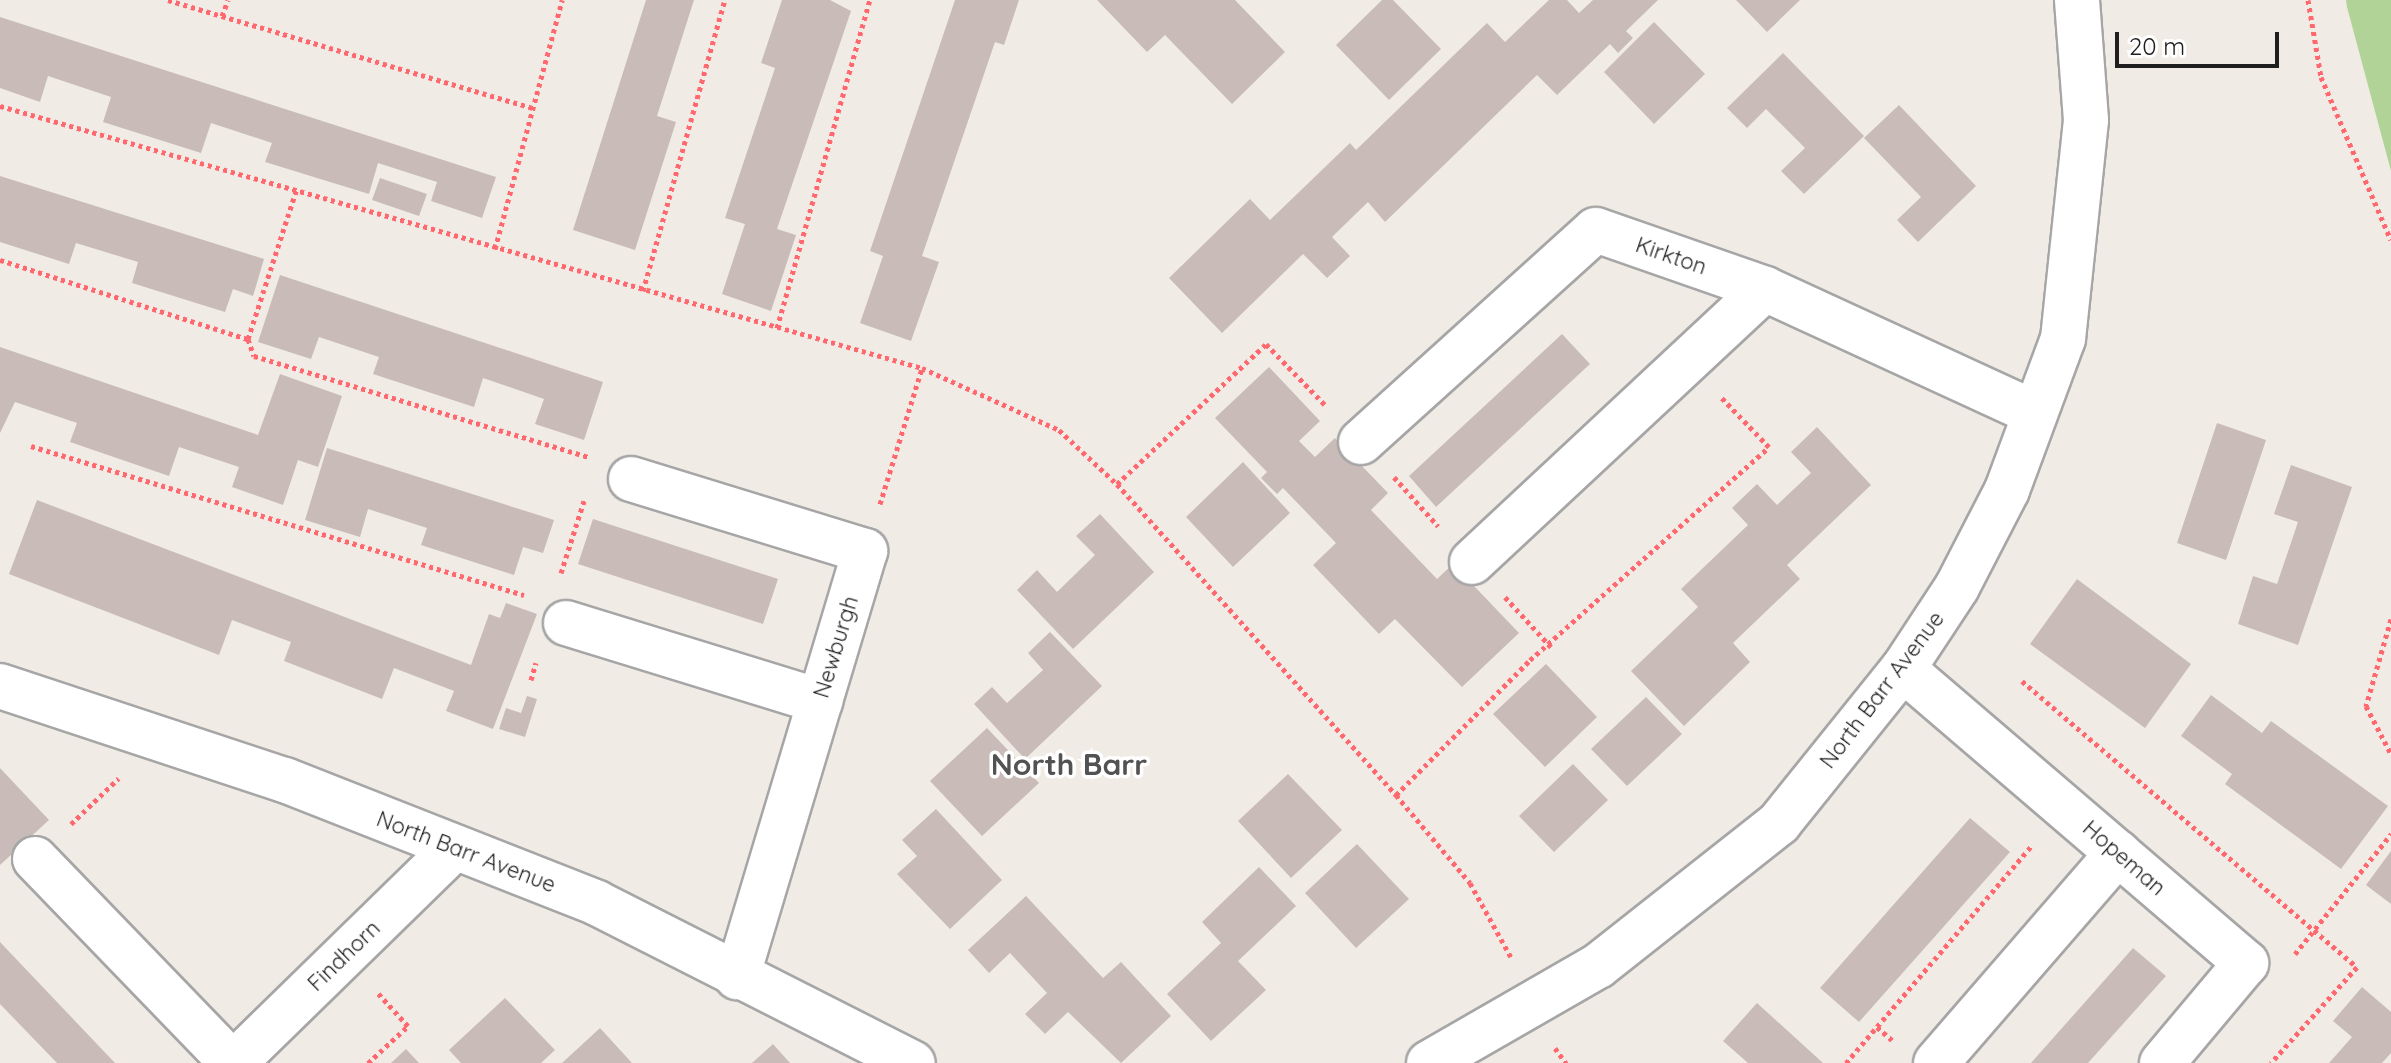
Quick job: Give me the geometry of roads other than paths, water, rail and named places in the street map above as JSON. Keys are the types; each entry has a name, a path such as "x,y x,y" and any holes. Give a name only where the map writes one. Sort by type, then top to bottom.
{"street":[{"name":"North Barr Avenue","path":"1429,1063 1598,966 1697,894 1779,823 1903,669 2007,490 2063,339 2086,120 2077,0"},
{"name":"Kirkton","path":"1361,442 1596,230 1765,289 2035,413"},
{"path":"1472,562 1765,289"},
{"name":"Newburgh","path":"612,476 865,551 737,977"},
{"path":"559,613 820,701"},
{"name":"Hopeman","path":"1903,669 2246,963 2162,1063"},
{"name":"North Barr Avenue","path":"0,686 160,738 597,903 737,977 913,1063"},
{"name":"Findhorn","path":"233,1063 453,849"},
{"path":"1936,1063 2118,853"},
{"path":"35,859 233,1063"}],"district":[{"name":"North Barr","path":"1069,764"}]}
